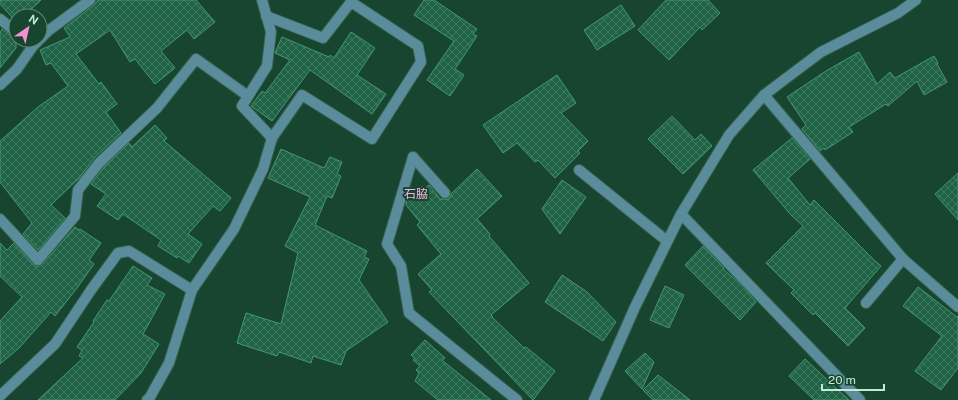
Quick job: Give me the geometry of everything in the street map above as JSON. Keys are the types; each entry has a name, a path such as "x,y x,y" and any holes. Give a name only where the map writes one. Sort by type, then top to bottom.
{"street":[{"path":"48,31 90,0"},
{"path":"262,0 271,32 267,66 242,106 272,138"},
{"path":"594,400 635,307 667,241 681,214 729,135 764,95 821,52 898,13 916,0"},
{"path":"147,400 169,363 192,290 234,229 263,169 272,138 302,95 372,139 422,62 418,46 351,2 323,38 266,16"},
{"path":"0,19 8,26"},
{"path":"0,85 17,69 30,48"},
{"path":"0,218 38,260 75,216 78,190 99,163 157,108 196,59 248,96"},
{"path":"764,95 902,259 958,307"},
{"path":"445,193 413,157 387,244 401,266 410,313 517,400"},
{"path":"579,170 667,241"},
{"path":"681,214 860,400"},
{"path":"0,396 55,344 118,253 128,251 192,290"},
{"path":"866,303 902,259"}],"building":[{"path":"0,0 41,0 32,8 8,8 8,13 0,4"},
{"path":"98,0 196,0 215,22 194,39 187,30 161,51 175,68 155,84 135,59 130,62 110,30 76,54 99,84 101,82 117,104 106,112 121,133 94,158 80,177 51,205 65,218 38,250 23,234 32,223 0,182 0,141 38,107 68,86 51,63 46,65 40,50 48,48 48,47 70,37 64,28 94,5"},
{"path":"424,0 434,0 477,29 473,34 477,36 455,69 464,75 450,96 427,80 454,41 414,15"},
{"path":"666,0 708,0 720,13 702,30 700,27 669,60 638,30"},
{"path":"621,5 635,26 597,50 584,30"},
{"path":"2,29 8,34 8,48 16,48 0,68 0,33"},
{"path":"351,32 375,48 357,75 386,94 372,114 310,70 272,121 251,106 262,91 265,93 290,60 275,53 282,37 329,57 330,55 334,58"},
{"path":"859,52 877,84 890,72 895,78 934,56 947,82 924,95 917,81 888,106 886,104 849,127 853,132 825,150 824,148 820,151 802,129 806,125 787,97 826,71"},
{"path":"557,75 576,103 561,113 588,141 578,151 580,153 555,178 538,160 535,162 517,143 503,153 483,125"},
{"path":"672,116 695,140 701,134 712,146 683,174 648,139"},
{"path":"155,125 167,138 164,141 231,198 220,211 213,206 188,234 202,244 189,263 178,256 177,258 158,246 161,240 123,214 118,220 97,206 106,194 91,184 104,167 129,143 132,147"},
{"path":"792,138 810,159 788,178 810,205 814,200 881,266 845,308 865,328 848,346 815,313 813,315 791,293 794,290 766,263 803,226 790,214 753,170"},
{"path":"281,149 324,168 330,157 342,162 337,174 341,176 332,198 327,196 315,225 367,251 364,257 369,259 359,280 388,322 346,351 341,365 313,356 311,363 279,352 277,356 237,343 246,313 281,324 298,253 285,246 310,197 268,178"},
{"path":"477,169 502,196 477,219 490,234 489,236 529,283 491,315 524,348 526,347 555,371 533,400 429,292 432,290 418,274 441,254 417,225 420,222 406,205 407,198 422,186 424,189 429,185 441,200 442,198 444,200 450,198 451,194"},
{"path":"958,173 958,220 935,194"},
{"path":"562,180 586,197 560,234 542,209"},
{"path":"75,227 101,243 89,260 94,264 55,316 51,312 19,348 0,364 0,321 22,297 0,276 0,243 7,250 14,243 33,264 40,266"},
{"path":"703,246 724,268 723,269 740,284 756,302 740,320 685,265"},
{"path":"133,266 152,278 147,285 165,294 143,334 159,344 141,373 115,400 38,400 83,358 79,356 82,350 77,347 107,300 109,301"},
{"path":"562,275 587,292 616,322 603,341 545,302"},
{"path":"665,286 684,295 669,328 650,320"},
{"path":"918,287 957,317 958,316 958,368 941,390 915,371 942,336 903,306"},
{"path":"425,340 445,358 442,360 491,400 438,400 415,381 419,373 416,370 420,366 413,360 415,358 411,355"},
{"path":"645,353 654,362 642,389 625,371"},
{"path":"805,359 849,400 814,400 789,376"},
{"path":"658,375 690,400 653,400 643,390"}],"district":[{"name":"石脇","path":"416,194"}]}
